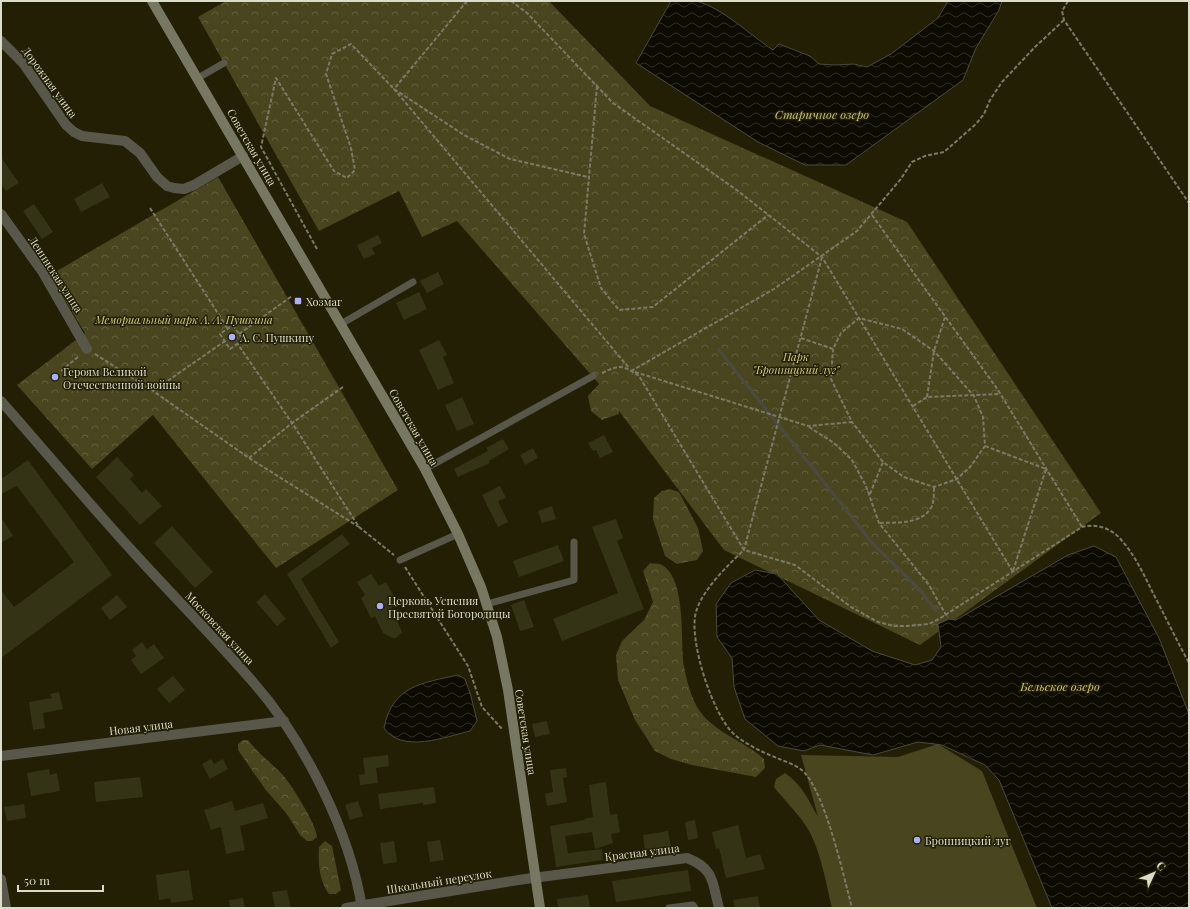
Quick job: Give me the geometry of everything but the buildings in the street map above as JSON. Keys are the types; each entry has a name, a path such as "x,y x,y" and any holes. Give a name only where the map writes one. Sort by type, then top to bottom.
{"main road":[{"name":"Советская улица","path":"152,1 425,469 458,534 486,604 497,637 508,690 540,908"}],"street":[{"name":"Дорожная улица","path":"1,41 23,63 66,125 74,132 82,136 125,141 140,153 158,177 167,186 184,189 194,185 243,156"},
{"name":"Ленинская улица","path":"1,214 42,271 87,349"},
{"name":"Московская улица","path":"1,401 134,554 254,682 284,721 324,791 350,857 361,907"},
{"name":"Новая улица","path":"1,756 284,721"},
{"name":"Красная улица","path":"536,878 687,858 700,863 711,875 719,908"},
{"name":"Школьный переулок","path":"346,908 361,907 536,878"},
{"path":"1,879 6,908"}],"lane":[{"path":"198,78 224,63"},
{"path":"341,324 413,282"},
{"path":"425,469 593,376"},
{"path":"400,560 458,534"},
{"path":"486,604 574,580 574,542"},
{"path":"669,908 693,905 695,908"}],"path":[{"path":"394,89 468,1"},
{"path":"511,1 528,13 613,103 738,191 822,257 1013,572"},
{"path":"1068,1 1062,11 1064,20 1189,203"},
{"path":"631,371 774,289 822,257 857,231 900,180 912,162 925,156 944,152 976,124 984,114 990,100 1002,82 1035,47 1064,20"},
{"path":"317,249 261,147 276,78 334,170 347,178 355,170 351,148 326,74 332,54 351,44 394,89 631,371 780,416 808,426 834,443 852,460 870,495 879,523 929,585 946,615"},
{"path":"597,86 584,234 601,288 619,310 653,306 769,215"},
{"path":"394,89 464,135 510,159 588,177"},
{"path":"150,208 228,329"},
{"path":"871,214 1000,394 1082,527"},
{"path":"822,257 744,550 710,586 696,612 695,635 711,698 721,719 734,735 758,750 793,764 803,771 809,780 822,807 852,908"},
{"path":"238,334 292,296"},
{"path":"927,397 934,351 945,316"},
{"path":"859,318 902,329 934,351 974,396 983,418 984,446 970,467 957,479 934,488 904,477 883,462 852,422 831,379 833,349 841,333 859,318"},
{"path":"233,325 243,340 230,349 220,334 228,329 233,325"},
{"path":"801,338 833,349"},
{"path":"153,391 225,341"},
{"path":"237,343 292,423 359,528"},
{"path":"61,371 87,349 153,391 249,458 359,528 400,560 468,666 482,707 505,731"},
{"path":"593,376 617,366 625,367 639,376 744,550 795,565 851,607 878,622 894,626 929,624 946,615 1082,527 1091,525 1099,526 1110,531 1122,541 1140,568 1189,663"},
{"path":"249,458 292,423 343,387"},
{"path":"912,406 927,397 1000,394"},
{"path":"808,426 852,422"},
{"path":"984,446 1046,469"},
{"path":"870,495 883,462"},
{"path":"1013,572 1046,469"},
{"path":"879,523 906,522 922,518 932,506 934,488"}],"green space":[{"name":"Парк \"Бронницкий луг\"","path":"226,1 549,1 650,106 907,222 1101,513 920,645 724,550 619,411 619,414 602,420 591,411 588,396 599,384 457,221 422,237 399,191 319,231 198,17"},
{"name":"Мемориальный парк А. А. Пушкина","path":"218,177 398,490 276,568 153,415 92,469 17,385 85,333 50,275"},
{"path":"670,489 679,492 698,528 703,551 697,560 677,564 665,556 653,519 654,498 662,491"},
{"path":"650,563 662,565 670,573 675,584 681,612 684,666 695,703 703,716 711,723 756,752 764,759 765,768 756,777 692,765 671,759 655,751 635,720 618,680 616,655 622,641 644,620 653,602 643,571"},
{"path":"243,740 248,740 281,773 290,785 313,823 317,837 312,841 307,841 300,835 287,814 265,789 238,750 238,744"},
{"name":"Бронницкий луг","path":"938,744 982,771 1037,908 832,908 815,844 806,826 774,787 776,779 785,773 796,782 818,817 801,755 898,757"},
{"path":"325,841 332,846 341,890 336,894 329,894 321,877 319,847"}],"water":[{"name":"Старичное озеро","path":"671,1 696,1 706,4 726,16 773,50 779,44 810,56 819,64 854,64 867,67 891,54 938,18 948,1 1002,1 999,10 976,48 963,80 846,165 805,165 758,142 636,63"},
{"name":"Бельское озеро","path":"1094,546 1116,557 1159,638 1189,714 1189,908 1052,908 999,780 985,765 942,745 918,742 873,755 820,745 804,751 778,746 745,719 734,687 732,658 717,637 716,604 731,583 755,570 777,574 819,620 872,651 915,665 932,660 941,647 938,624 949,619 956,620 1068,555"},
{"path":"458,675 465,679 477,721 470,731 437,740 413,742 392,736 384,728 388,714 394,703 401,695 421,684"}],"waterway":[{"path":"719,350 873,544 921,591 936,611"}],"place":[{"name":"Хозмаг","path":"298,301"},
{"name":"А. С. Пушкину","path":"232,337"},
{"name":"Героям Великой Отечественной войны","path":"55,377"},
{"name":"Церковь Успения Пресвятой Богородицы","path":"380,606"},
{"name":"Бронницкий луг","path":"917,840"}]}
